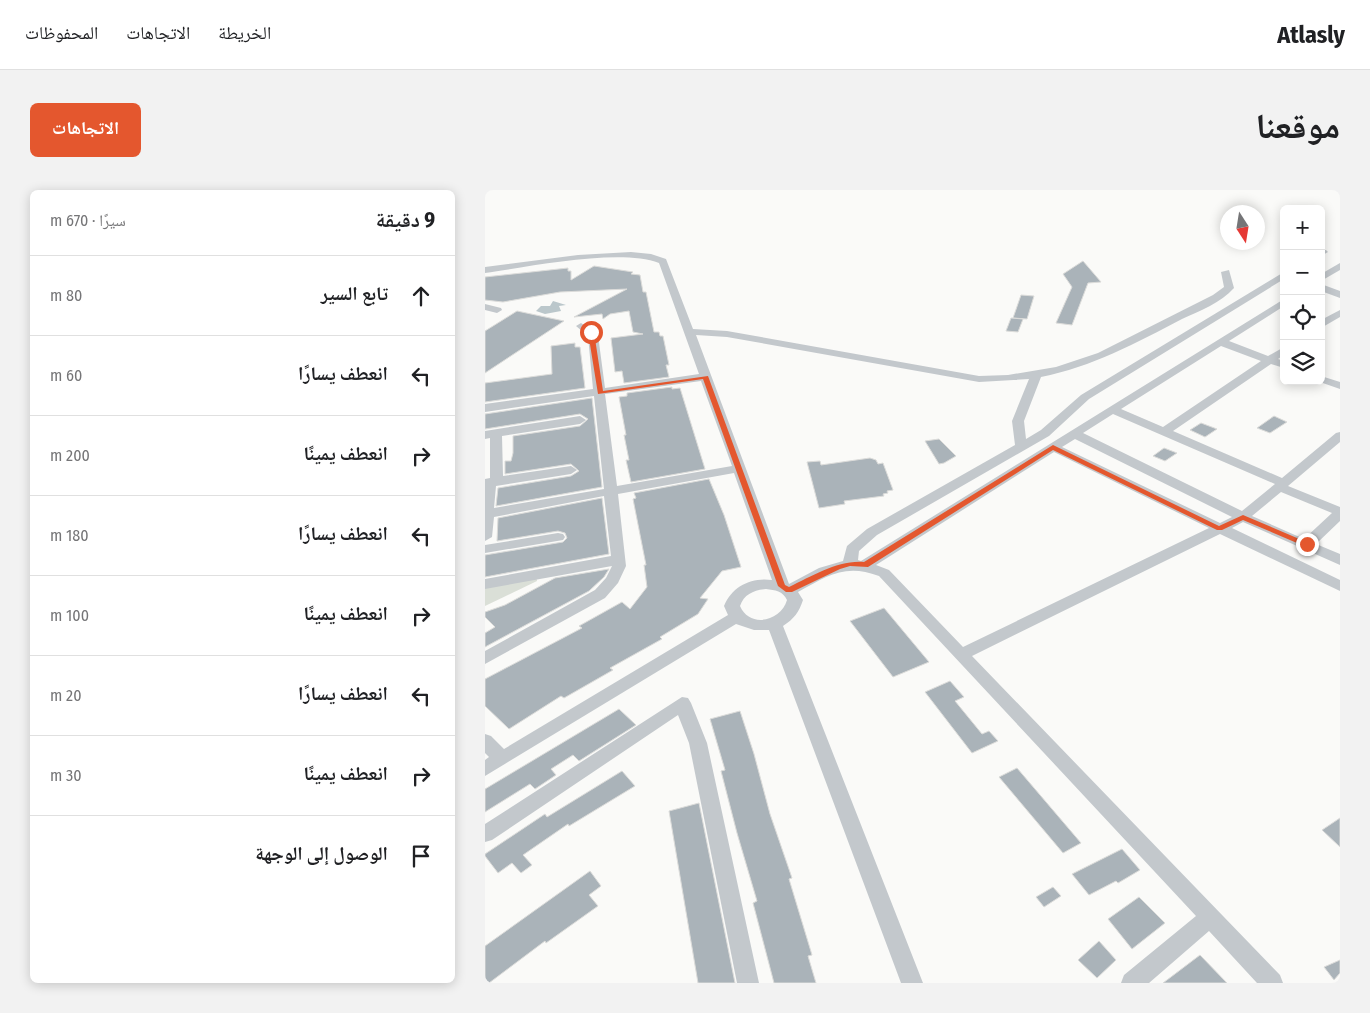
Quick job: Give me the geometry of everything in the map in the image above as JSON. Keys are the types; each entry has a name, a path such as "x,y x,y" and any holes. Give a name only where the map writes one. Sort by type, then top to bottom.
{"street":[{"path":"485,270 617,255 653,256 663,261 785,588 795,600 792,611 774,623 749,624 737,617 732,606 743,591 766,584 785,588 822,573 858,564 1075,434 1280,304"},
{"path":"1325,276 1339,267"},
{"path":"689,332 727,334 979,379 1036,376 1062,371 1094,360 1223,293 1229,288 1226,272"},
{"path":"1272,983 891,579 884,573 858,564 852,550 873,532 1039,436 1085,397 1280,278"},
{"path":"1325,289 1340,296"},
{"path":"485,307 497,310"},
{"path":"1325,323 1340,314"},
{"path":"485,658 600,594 613,580 619,559 601,393 593,335 581,326"},
{"path":"1220,342 1280,364"},
{"path":"1164,432 1280,352"},
{"path":"1021,445 1018,421 1036,376"},
{"path":"485,408 705,377"},
{"path":"1325,380 1340,386"},
{"path":"1113,410 1340,512 1307,544"},
{"path":"485,537 491,482 490,434 580,420"},
{"path":"1075,434 1243,517 1340,560"},
{"path":"962,654 1243,517 1340,436"},
{"path":"1053,447 1340,586"},
{"path":"487,514 740,468"},
{"path":"491,482 571,470"},
{"path":"485,549 558,537"},
{"path":"485,584 619,559"},
{"path":"485,769 737,617"},
{"path":"774,623 912,983"},
{"path":"485,834 643,732 682,703 698,744 748,983"},
{"path":"485,741 502,759"},
{"path":"1132,983 1210,917"}],"shaded area":[{"path":"553,301 566,305 559,306 561,311 545,314 536,311 541,306 550,306"},
{"path":"536,573 537,581 485,606 485,585"}],"building":[{"path":"1083,261 1101,282 1088,283 1072,325 1056,323 1072,287 1063,274"},
{"path":"594,266 633,272 631,274 640,275 643,292 646,292 654,332 659,332 660,336 663,336 669,365 666,365 669,377 624,383 622,371 615,372 611,338 643,334 633,332 629,311 610,314 603,319 602,314 574,317 627,289 560,292 503,302 485,300 485,277 568,268 568,271 571,271 571,280"},
{"path":"1021,295 1034,296 1027,319 1013,318"},
{"path":"517,311 564,321 485,373 485,331"},
{"path":"1011,318 1023,319 1018,332 1006,331"},
{"path":"575,343 575,347 580,347 585,388 485,402 485,383 552,374 551,346"},
{"path":"672,387 672,389 680,388 705,469 631,482 626,460 629,460 619,397 627,396 627,393"},
{"path":"592,398 602,487 496,506 498,488 571,476 579,471 571,464 505,474 505,461 511,461 513,453 513,436 580,426 588,419 580,414 485,429 485,414"},
{"path":"1274,416 1287,422 1270,433 1257,428"},
{"path":"1201,423 1217,429 1205,437 1190,430"},
{"path":"939,439 956,456 939,464 925,441"},
{"path":"1164,448 1177,453 1165,461 1153,456"},
{"path":"870,458 876,460 878,464 883,463 893,490 887,491 888,493 883,494 884,496 844,501 845,504 819,508 807,462 820,461 821,465"},
{"path":"709,479 724,515 741,567 722,571 700,598 708,599 698,614 660,637 662,639 610,668 613,670 564,698 561,696 509,729 485,706 485,679 582,628 579,626 622,602 630,609 647,587 644,565 646,565 633,499 636,498 634,493"},
{"path":"602,498 609,554 485,577 485,555 563,542 567,538 565,533 558,531 497,541 498,518"},
{"path":"609,569 604,577 589,591 485,647 485,633 495,627 485,617 485,612 505,605 555,578"},
{"path":"884,608 929,662 893,677 850,621"},
{"path":"950,681 964,697 955,701 982,734 989,731 998,741 972,753 925,692"},
{"path":"619,709 636,725 579,761 573,755 551,769 556,775 535,789 530,784 485,812 485,789"},
{"path":"740,711 770,814 792,878 789,879 812,955 808,956 816,983 774,983 753,903 757,901 737,833 721,771 725,770 710,719"},
{"path":"1017,768 1081,843 1063,853 999,777"},
{"path":"622,771 635,786 569,826 568,824 523,855 532,865 521,873 512,863 498,873 485,856 485,854 545,814 547,817"},
{"path":"699,803 735,983 698,983 669,811"},
{"path":"1340,818 1340,847 1322,830"},
{"path":"1122,849 1140,870 1118,883 1116,881 1089,895 1072,874"},
{"path":"590,871 601,886 589,895 598,906 546,943 545,941 489,983 485,983 485,946"},
{"path":"1053,887 1061,896 1044,907 1036,897"},
{"path":"1139,897 1165,923 1132,949 1108,919"},
{"path":"1099,941 1116,960 1097,978 1078,960"},
{"path":"1200,955 1227,983 1163,983"},
{"path":"1340,960 1340,973 1334,980 1324,967"}],"route":[{"path":"591,332 601,393 705,377 782,586 789,590 822,573 837,568 850,564 865,565 1053,447 1219,528 1243,517 1307,544"}]}
